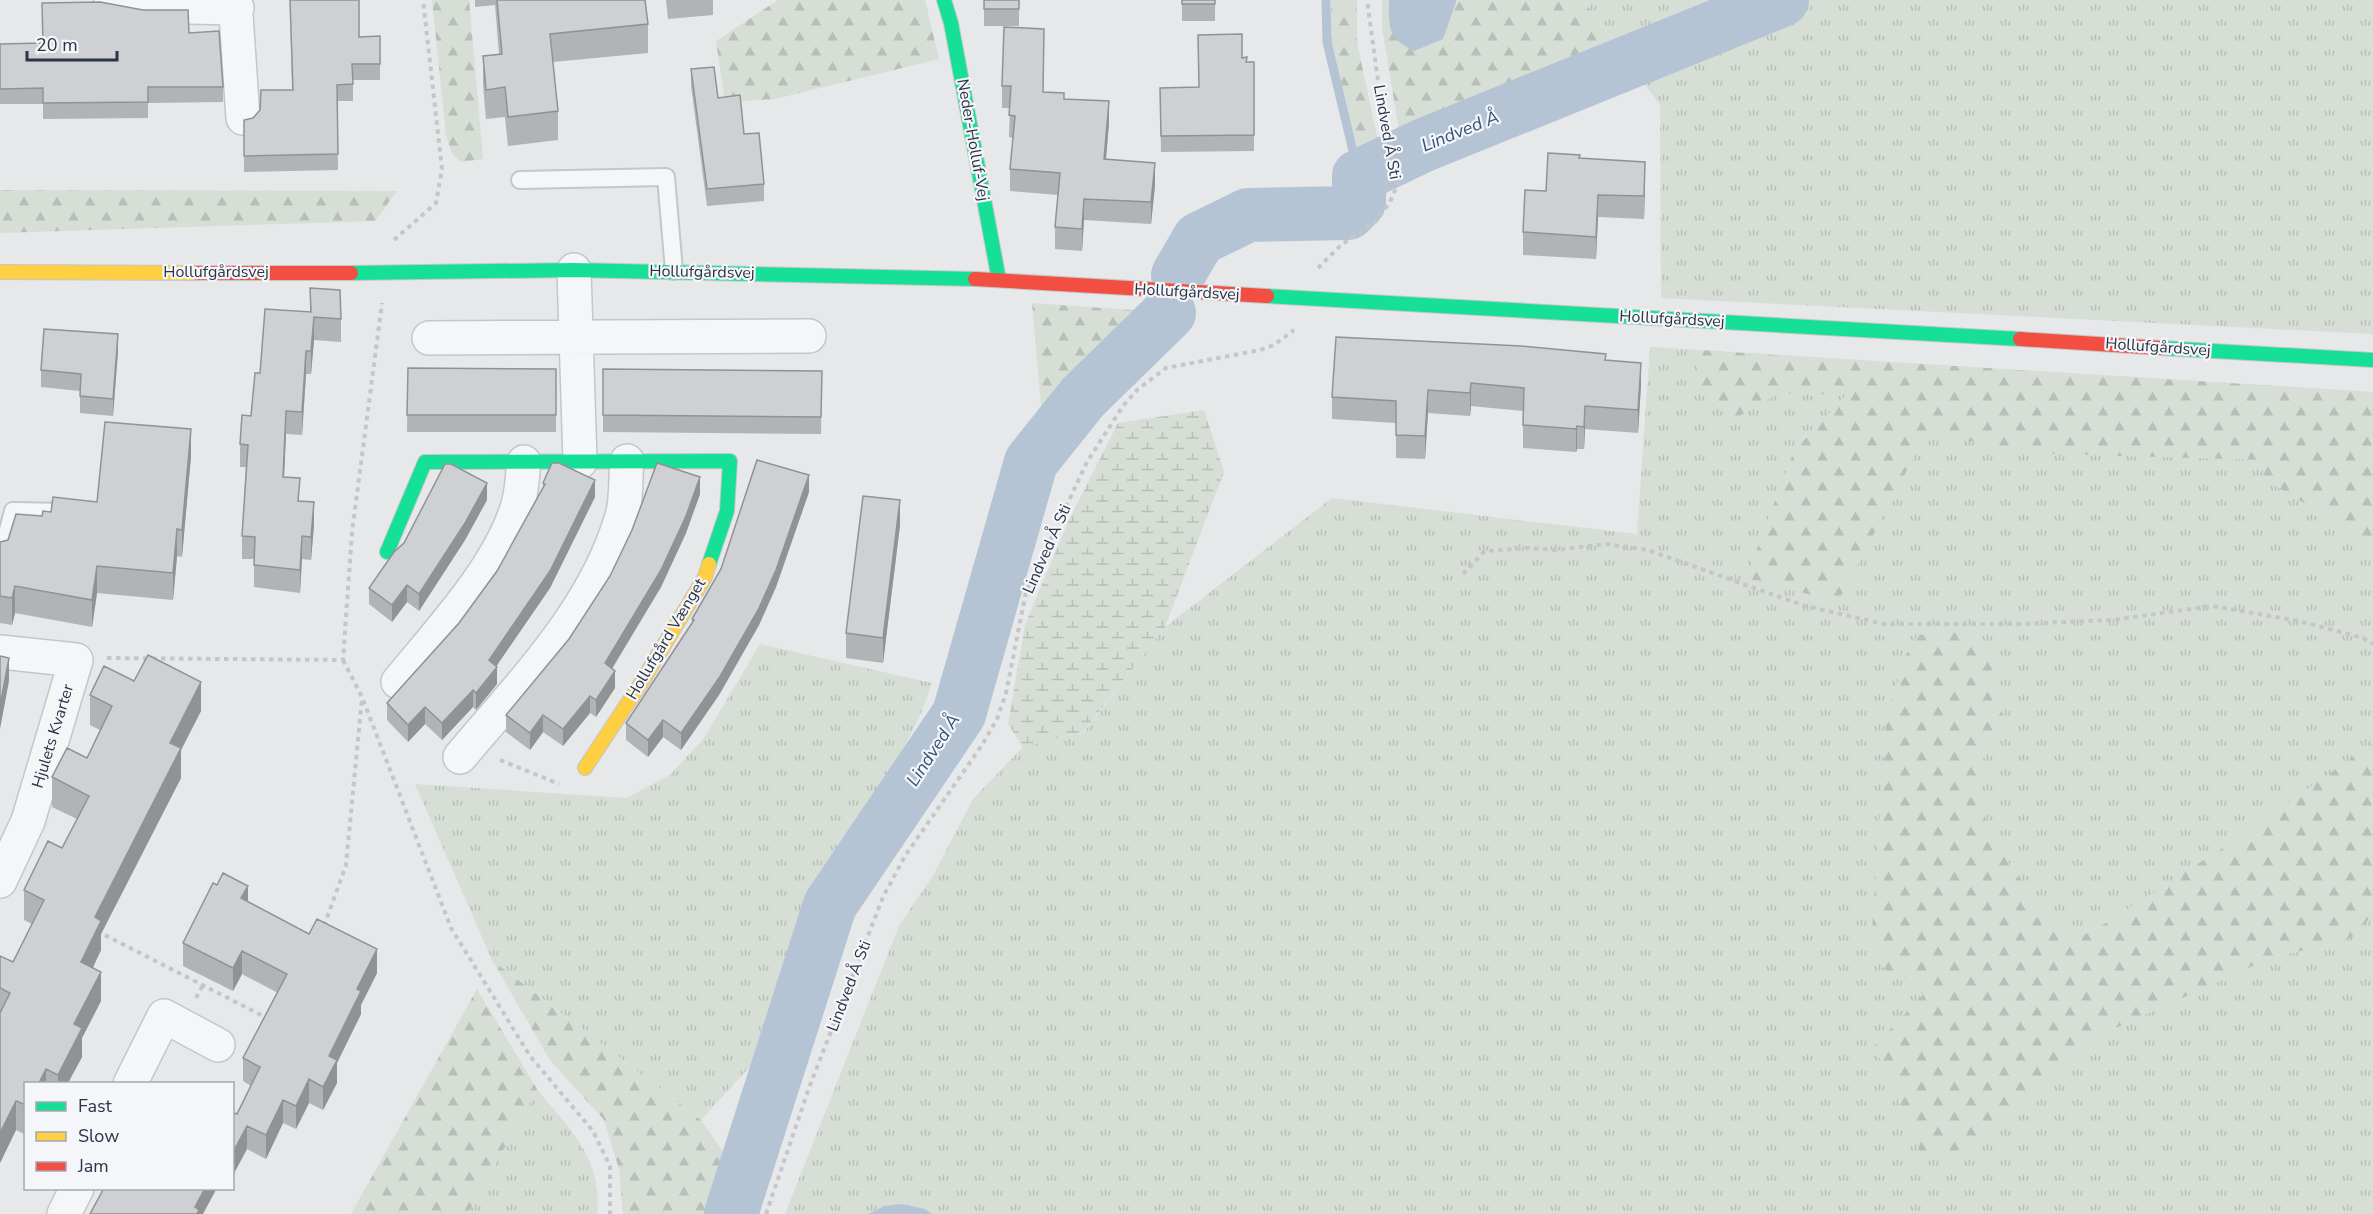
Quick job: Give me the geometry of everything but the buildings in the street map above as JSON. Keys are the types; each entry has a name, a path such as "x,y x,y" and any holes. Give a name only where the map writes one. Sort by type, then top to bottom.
{"street":[{"path":"111,0 138,6 236,4 243,118"},
{"name":"Neder-Holluf-Vej","path":"944,0 951,23 999,280"},
{"path":"574,270 580,462"},
{"name":"Hollufgårdsvej","path":"0,272 386,273 574,270 999,280 2373,360"},
{"path":"429,338 809,336"},
{"path":"465,751 551,651 601,570 623,514 627,461"},
{"name":"Hollufgård Vænget","path":"387,552 425,462 730,461 727,511 705,577 643,680 585,768"},
{"path":"398,682 464,600 504,540 518,506 524,462"},
{"name":"Hjulets Kvarter","path":"0,652 76,660 28,821 0,881"},
{"path":"131,1082 164,1016 218,1045"},
{"path":"64,1214 76,1190"}],"lane":[{"path":"520,180 666,177 674,271"},
{"path":"0,560 13,511 67,512"}],"path":[{"path":"423,0 442,169 436,203 395,239 386,273 352,532 343,660 362,697 451,928 530,1056 593,1131 610,1166 610,1214"},
{"name":"Lindved Å Sti","path":"766,1214 809,1088 883,897 905,856 982,745 997,718 1006,693 1026,592 1087,462 1123,406 1152,378 1167,368 1260,350 1274,345 1287,336 1303,320 1318,268 1341,245 1376,221 1390,202 1399,181 1386,139 1367,0"},
{"path":"1463,574 1485,551 1528,548 1556,550 1606,544 1648,550 1802,604 1884,624 2017,624 2113,620 2212,606 2299,621 2363,638 2373,644"},
{"path":"76,660 118,658 343,660"},
{"path":"315,926 324,926 346,865 362,697"},
{"path":"465,751 557,785 585,768"},
{"path":"91,928 267,1018"},
{"path":"262,1028 272,1008"}],"green space":[{"path":"432,0 469,0 483,159 461,162 452,154 446,135"},
{"path":"778,0 925,0 939,59 775,99 725,102 716,41"},
{"path":"1331,0 1357,0 1357,42 1379,146 1358,150 1331,43"},
{"path":"1382,0 1389,0 1389,24 1443,39 1456,0 1583,0 1618,48 1418,135 1400,136 1382,28"},
{"path":"1583,0 2373,0 2373,334 1661,298 1660,105"},
{"path":"0,190 397,191 375,221 0,233"},
{"path":"1032,303 1161,312 1042,416"},
{"path":"1650,347 2373,392 2373,1214 785,1214 899,926 934,874 973,799 1023,747 1084,732 1165,627 1332,498 1637,534"},
{"path":"1697,350 2373,392 2373,561 2359,535 2263,479 2262,460 2027,453 1927,432 1838,602 1746,578 1794,451 1846,395 1779,393 1736,418 1699,390"},
{"path":"1204,410 1224,472 1165,627 1083,732 1023,747 1008,724 1025,625 1068,522 1118,423"},
{"path":"1965,632 1991,649 2002,718 1971,786 1998,846 2045,919 2068,937 2090,933 2229,844 2373,743 2373,915 2351,938 2266,960 2107,1032 1948,1158 1922,1155 1874,1046 1923,995 1911,980 1885,970 1871,944 1886,722 1904,658 1918,635"},
{"path":"760,644 932,683 921,714 803,945 756,1060 701,1120 492,960 415,784 626,798 670,775 704,738"},
{"path":"492,960 701,1120 727,1157 706,1214 623,1214 619,1169 604,1120 550,1060"},
{"path":"477,989 537,1089 468,1214 351,1214"},
{"path":"537,1089 572,1132 589,1160 595,1176 597,1214 468,1214"}],"water":[{"path":"1389,0 1456,0 1456,2 1443,39 1414,51 1399,41 1391,31"},
{"path":"901,1204 925,1209 932,1214 869,1214 884,1206"}],"waterway":[{"path":"1326,0 1327,42 1359,176"},
{"name":"Lindved Å","path":"1178,275 1199,239 1248,215 1348,213 1359,202 1359,176 1424,145 1782,0"},
{"name":"Lindved Å","path":"731,1214 830,905 959,714 1031,462 1083,397 1169,313"}],"traffic: fast":[{"path":"944,0 951,23 999,280"},
{"path":"351,273 574,270 975,279"},
{"path":"1267,296 2020,339"},
{"path":"2161,348 2373,360"},
{"path":"387,552 425,462 730,461 727,511 709,564"}],"traffic: slow":[{"path":"0,272 198,273"},
{"path":"585,768 643,680 705,577 709,564"}],"traffic: jam":[{"path":"198,273 351,273"},
{"path":"975,279 1267,296"},
{"path":"2020,339 2161,348"}]}
